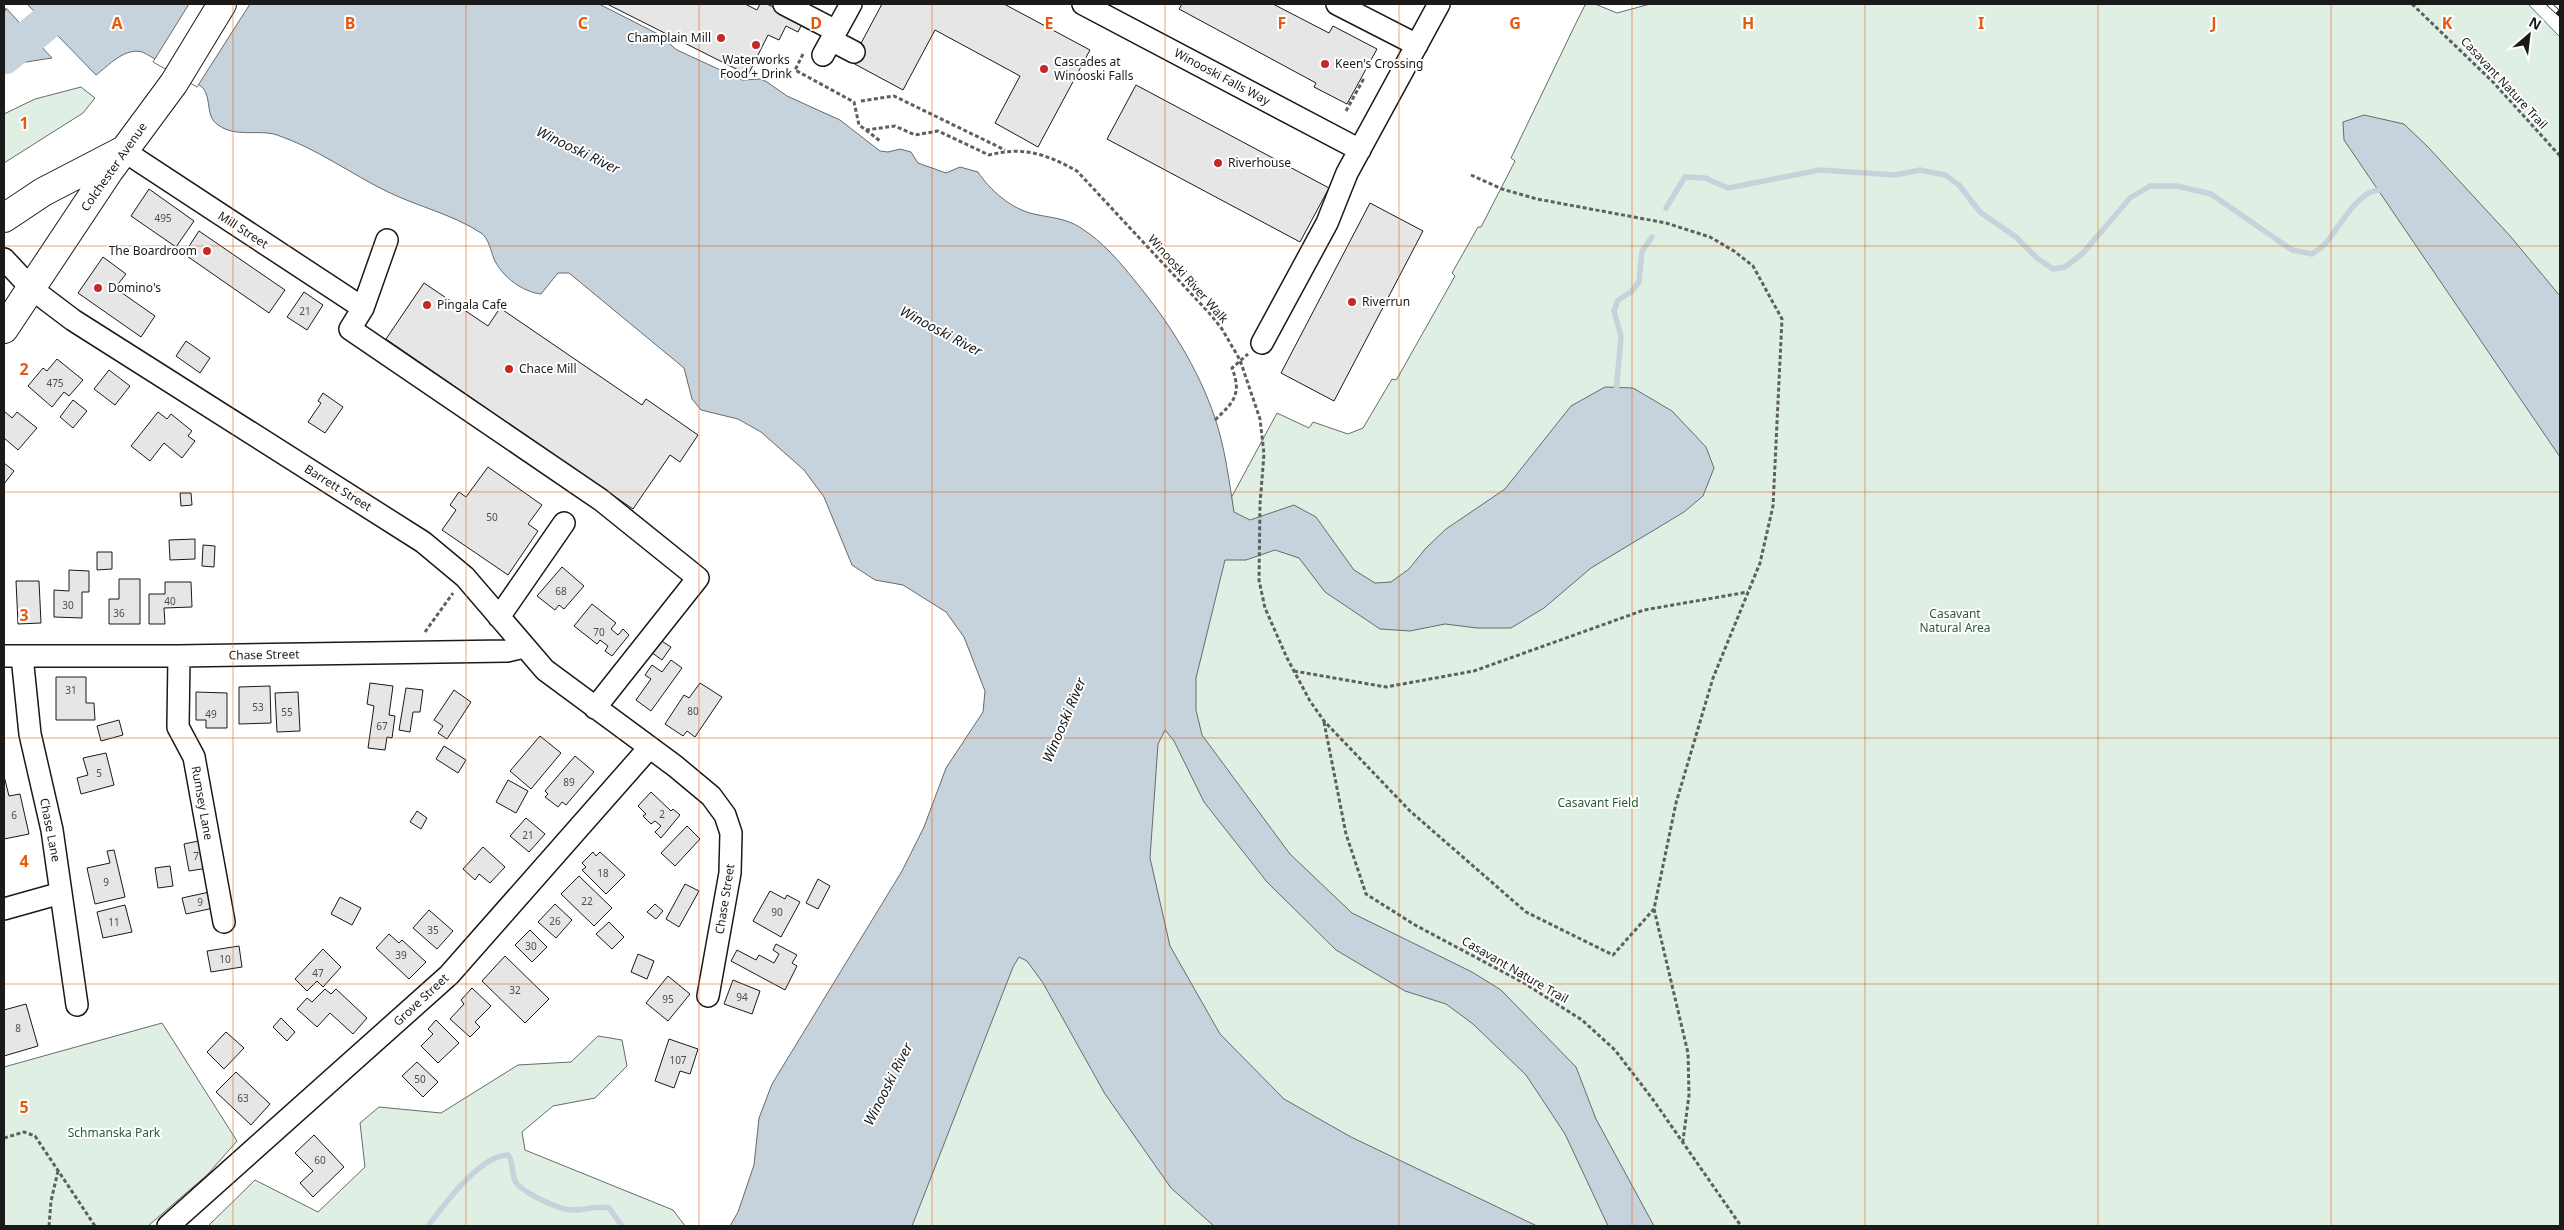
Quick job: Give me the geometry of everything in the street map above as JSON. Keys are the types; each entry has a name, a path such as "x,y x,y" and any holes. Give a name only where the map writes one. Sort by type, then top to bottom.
{"main road":[{"name":"Colchester Avenue","path":"4,329 124,150 174,82 222,4"},
{"path":"4,218 43,192 124,150"}],"street":[{"path":"784,4 830,42 854,52"},
{"path":"830,42 851,4"},
{"name":"Winooski Falls Way","path":"1084,4 1360,150"},
{"path":"1337,4 1417,45"},
{"path":"1262,343 1327,223 1347,173 1439,4"},
{"name":"Mill Street","path":"124,150 363,308"},
{"path":"387,240 363,308 350,329 601,500 698,578 595,708"},
{"name":"Barrett Street","path":"4,259 32,289 73,320 423,542 465,578 546,670 649,748"},
{"path":"499,617 564,522"},
{"name":"Chase Street","path":"13,656 179,656 507,651 524,646"},
{"name":"Chase Lane","path":"13,656 52,830 77,1005"},
{"name":"Rumsey Lane","path":"179,656 178,727 194,757 224,922"},
{"name":"Chase Street","path":"649,748 690,777 711,796 725,815 731,833 730,873 708,996"},
{"name":"Grove Street","path":"168,1226 450,975 649,748"},
{"path":"4,910 61,893"}],"path":[{"name":"Casavant Nature Trail","path":"2412,4 2493,82 2560,156"},
{"path":"795,70 854,102 859,125 880,141"},
{"path":"1346,111 1363,80 1361,79"},
{"name":"Winooski River Walk","path":"861,101 894,96 1006,150"},
{"name":"Winooski River Walk","path":"866,130 895,126 915,135 938,131 988,155 1006,150 1026,151 1051,158 1077,171 1087,179 1211,315 1227,337 1240,360 1252,391 1263,440 1259,580 1265,608 1294,670 1324,721"},
{"path":"1471,175 1502,188 1537,198 1666,223 1710,237 1734,251 1753,266 1782,319 1773,506 1760,563 1713,678 1676,803 1654,909 1688,1053 1689,1095 1683,1141"},
{"path":"1215,420 1229,406 1234,397 1237,381 1232,368 1240,360"},
{"path":"423,635 457,588"},
{"path":"1294,670 1386,687 1474,671 1644,610 1748,592"},
{"name":"Casavant Nature Trail","path":"1324,721 1346,834 1366,894 1415,925 1516,978 1582,1020 1615,1050 1683,1141 1741,1226"},
{"path":"1324,721 1410,811 1526,912 1614,955 1654,909"},
{"path":"4,1138 30,1132 40,1141 95,1226"},
{"path":"49,1226 51,1201 58,1170"}],"green space":[{"name":"Casavant Natural Area","path":"1595,4 1617,13 1650,4 2528,4 2560,37 2560,1226 866,1226 985,954 1277,413 1309,428 1313,422 1348,434 1363,428 1392,379 1396,380 1398,377 1455,276 1452,273 1478,227 1481,227 1515,161 1511,158 1585,5"},
{"path":"81,87 95,98 83,113 4,163 4,114 35,99"},
{"name":"Schmanska Park","path":"162,1023 237,1141 208,1174 148,1226 4,1226 4,1067"},
{"path":"598,1036 622,1040 627,1066 595,1098 553,1106 522,1132 525,1150 673,1210 685,1226 208,1226 255,1180 318,1212 365,1167 360,1123 379,1107 441,1113 518,1065 571,1062"}],"water":[{"path":"27,4 599,4 658,34 677,50 742,80 761,79 787,96 840,120 880,151 888,152 900,149 911,152 918,163 946,173 960,167 978,172 995,192 1017,208 1070,222 1089,233 1117,259 1148,297 1171,329 1191,363 1215,418 1226,464 1234,512 1250,520 1294,505 1316,517 1354,570 1375,583 1391,582 1409,569 1426,548 1446,529 1505,489 1571,406 1605,387 1633,388 1672,411 1706,447 1714,468 1703,496 1684,512 1591,568 1544,608 1511,628 1477,628 1445,624 1410,631 1380,629 1325,592 1299,558 1275,550 1246,560 1225,560 1196,678 1196,710 1202,735 1290,854 1352,913 1472,972 1501,990 1576,1067 1596,1119 1654,1226 1608,1226 1565,1134 1526,1075 1473,1024 1446,1004 1405,991 1336,950 1267,882 1204,802 1174,741 1165,730 1158,744 1150,858 1170,946 1220,1034 1284,1099 1351,1137 1537,1226 1214,1226 1171,1188 1105,1094 1043,983 1027,961 1019,957 1013,967 912,1226 730,1226 738,1212 754,1165 759,1118 772,1084 902,871 924,827 946,768 983,712 985,691 964,637 946,612 903,585 875,580 852,565 824,497 804,470 761,432 738,419 701,410 692,399 684,368 569,273 558,273 541,294 520,287 502,272 483,235 470,226 388,192 291,140 270,133 240,132 225,129 218,125 211,117 206,93 200,85 147,54 136,51 129,52 111,62 96,75"},
{"path":"6,8 52,58 13,64 4,72 4,14"},
{"path":"2364,115 2404,124 2428,147 2511,237 2560,296 2560,457 2344,140 2343,122"}],"pier":[{"path":"189,4 250,4 197,87 153,62"}],"building":[{"name":"Champlain Mill","path":"607,4 745,4 757,10 760,4 767,4 803,22 798,32 786,26 779,40 768,35 748,75"},
{"name":"Cascades at Winooski Falls","path":"882,4 1004,4 1090,50 1038,147 995,123 1020,76 935,30 903,90 851,62"},
{"name":"Keen's Crossing","path":"1182,4 1273,4 1329,33 1333,26 1377,49 1347,104 1314,87 1316,83 1179,9"},
{"name":"Riverhouse","path":"1136,85 1329,188 1300,242 1107,139"},
{"path":"149,189 194,221 176,247 131,216"},
{"name":"Riverrun","path":"1370,203 1423,231 1334,401 1281,373"},
{"path":"199,231 285,290 269,313 184,254"},
{"path":"103,257 126,274 115,288 155,316 141,337 78,293"},
{"name":"Chace Mill","path":"424,283 488,326 500,308 642,405 646,399 698,435 680,462 670,455 633,509 386,339"},
{"path":"304,292 323,305 307,330 287,317"},
{"path":"186,341 210,358 200,373 176,356"},
{"path":"57,359 83,380 69,396 64,392 52,407 28,386 43,368 47,371"},
{"path":"109,370 130,386 115,405 94,389"},
{"path":"323,393 343,407 325,433 308,422 321,403 318,401"},
{"path":"73,400 87,411 73,428 60,417"},
{"path":"4,411 12,418 17,412 37,428 18,450 4,438"},
{"path":"158,412 167,419 171,414 192,431 188,436 195,441 182,458 164,443 150,461 131,446"},
{"path":"4,463 14,471 4,484"},
{"path":"488,467 542,505 528,524 538,531 508,575 442,530 456,510 450,505 459,492 466,497"},
{"path":"180,493 191,493 192,505 181,506"},
{"path":"195,539 195,559 170,560 169,540"},
{"path":"203,545 215,546 214,567 202,566"},
{"path":"97,552 112,552 112,569 97,570"},
{"path":"562,567 584,586 564,609 559,605 555,610 537,596"},
{"path":"69,570 89,571 89,592 82,592 82,618 54,617 54,590 69,591"},
{"path":"119,579 140,579 140,624 109,624 109,599 119,599"},
{"path":"16,581 39,581 41,623 18,624"},
{"path":"165,582 191,582 192,607 164,608 165,624 149,624 149,594 165,594"},
{"path":"592,604 616,623 611,629 618,635 623,629 629,635 612,656 605,651 608,646 600,640 597,644 574,626"},
{"path":"660,640 671,647 662,660 651,652"},
{"path":"671,660 682,668 651,711 636,700 651,679 645,675 652,665 662,672"},
{"path":"56,677 86,677 86,703 94,703 95,720 56,720"},
{"path":"370,683 393,686 389,715 395,716 392,738 387,737 385,750 368,748 374,706 367,704"},
{"path":"700,683 722,697 695,737 687,731 683,736 665,724 684,695 689,698"},
{"path":"270,686 271,723 239,724 239,687"},
{"path":"406,688 423,690 420,712 413,712 410,732 399,730"},
{"path":"454,690 471,702 447,739 438,733 443,726 434,720"},
{"path":"196,692 227,693 227,728 206,728 206,720 196,720"},
{"path":"298,692 300,731 277,732 275,693"},
{"path":"119,720 123,735 101,741 97,726"},
{"path":"540,736 561,753 531,789 510,771"},
{"path":"444,746 466,760 458,773 436,759"},
{"path":"106,753 114,785 81,794 77,778 88,775 83,758"},
{"path":"575,756 594,772 566,805 562,802 558,807 545,797 548,794 545,791"},
{"path":"4,776 9,796 20,794 29,834 4,839"},
{"path":"508,780 528,791 516,813 496,802"},
{"path":"651,792 671,811 673,809 680,815 661,838 655,832 661,826 655,821 651,824 643,816 646,814 638,806"},
{"path":"417,811 427,818 421,829 410,822"},
{"path":"526,818 545,834 529,852 510,836"},
{"path":"687,826 700,839 675,866 661,853"},
{"path":"203,840 208,868 189,871 184,844"},
{"path":"483,847 505,867 490,883 479,874 475,880 463,869"},
{"path":"114,850 125,897 95,904 87,868 110,863 107,851"},
{"path":"593,852 596,856 600,852 625,875 606,894 582,870 586,867 582,863"},
{"path":"170,866 173,886 158,888 155,868"},
{"path":"579,876 612,908 594,926 561,894"},
{"path":"818,879 830,886 818,909 806,903"},
{"path":"685,884 699,891 679,927 666,919"},
{"path":"214,891 218,907 186,914 182,898"},
{"path":"770,891 785,899 787,895 800,902 781,937 753,921"},
{"path":"340,897 361,908 352,925 331,914"},
{"path":"555,904 572,920 556,938 538,922"},
{"path":"655,904 663,911 656,919 647,912"},
{"path":"125,905 132,932 103,938 97,912"},
{"path":"429,910 453,931 437,949 413,928"},
{"path":"609,922 624,937 612,949 596,934"},
{"path":"530,930 547,947 532,962 515,945"},
{"path":"389,934 399,943 402,940 426,962 409,979 376,948"},
{"path":"776,944 797,955 792,963 797,966 785,990 731,961 737,950 756,960 759,955 774,963 779,954 773,950"},
{"path":"239,946 242,967 211,972 207,951"},
{"path":"323,949 341,967 323,987 317,981 307,991 295,979"},
{"path":"638,954 654,961 647,979 631,972"},
{"path":"505,956 549,999 525,1023 482,981"},
{"path":"668,976 690,994 668,1021 646,1003"},
{"path":"733,980 760,991 752,1014 724,1004"},
{"path":"472,988 491,1006 475,1022 480,1027 470,1037 450,1019 464,1004 461,1000"},
{"path":"325,989 331,994 336,989 367,1018 353,1034 330,1013 317,1027 297,1009 307,998 312,1002"},
{"path":"26,1004 38,1046 4,1056 4,1010"},
{"path":"281,1018 295,1032 287,1041 273,1027"},
{"path":"436,1020 459,1043 438,1063 421,1046 433,1034 428,1029"},
{"path":"226,1032 244,1048 224,1069 207,1052"},
{"path":"669,1039 698,1049 690,1074 680,1071 674,1088 655,1081"},
{"path":"417,1062 438,1082 423,1097 402,1076"},
{"path":"236,1072 270,1104 251,1125 216,1092"},
{"path":"314,1135 344,1167 313,1197 300,1183 313,1171 295,1153"}],"waterway":[{"name":"Winooski River","path":"4,57 45,24 77,4"},
{"path":"1666,208 1685,177 1705,178 1728,188 1820,170 1895,175 1920,170 1945,175 1959,185 1980,212 2016,237 2037,258 2053,269 2065,267 2083,253 2130,198 2150,186 2177,186 2211,194 2292,250 2312,254 2324,245 2358,201 2375,191 2385,190"},
{"path":"1616,393 1621,336 1614,311 1618,300 1631,292 1639,282 1642,251 1652,237"},
{"path":"428,1226 453,1194 475,1172 497,1157 508,1155 515,1181 533,1195 551,1204 568,1209 609,1208 622,1226"}],"railway":[{"path":"2549,4 2560,14"}],"place":[{"name":"Champlain Mill","path":"721,38"},
{"name":"Waterworks Food + Drink","path":"756,45"},
{"name":"Keen's Crossing","path":"1325,64"},
{"name":"Cascades at Winooski Falls","path":"1044,69"},
{"name":"Riverhouse","path":"1218,163"},
{"name":"The Boardroom","path":"207,251"},
{"name":"Domino's","path":"98,288"},
{"name":"Riverrun","path":"1352,302"},
{"name":"Pingala Cafe","path":"427,305"},
{"name":"Chace Mill","path":"509,369"}],"park label":[{"name":"Casavant Field","path":"1598,803"}]}
